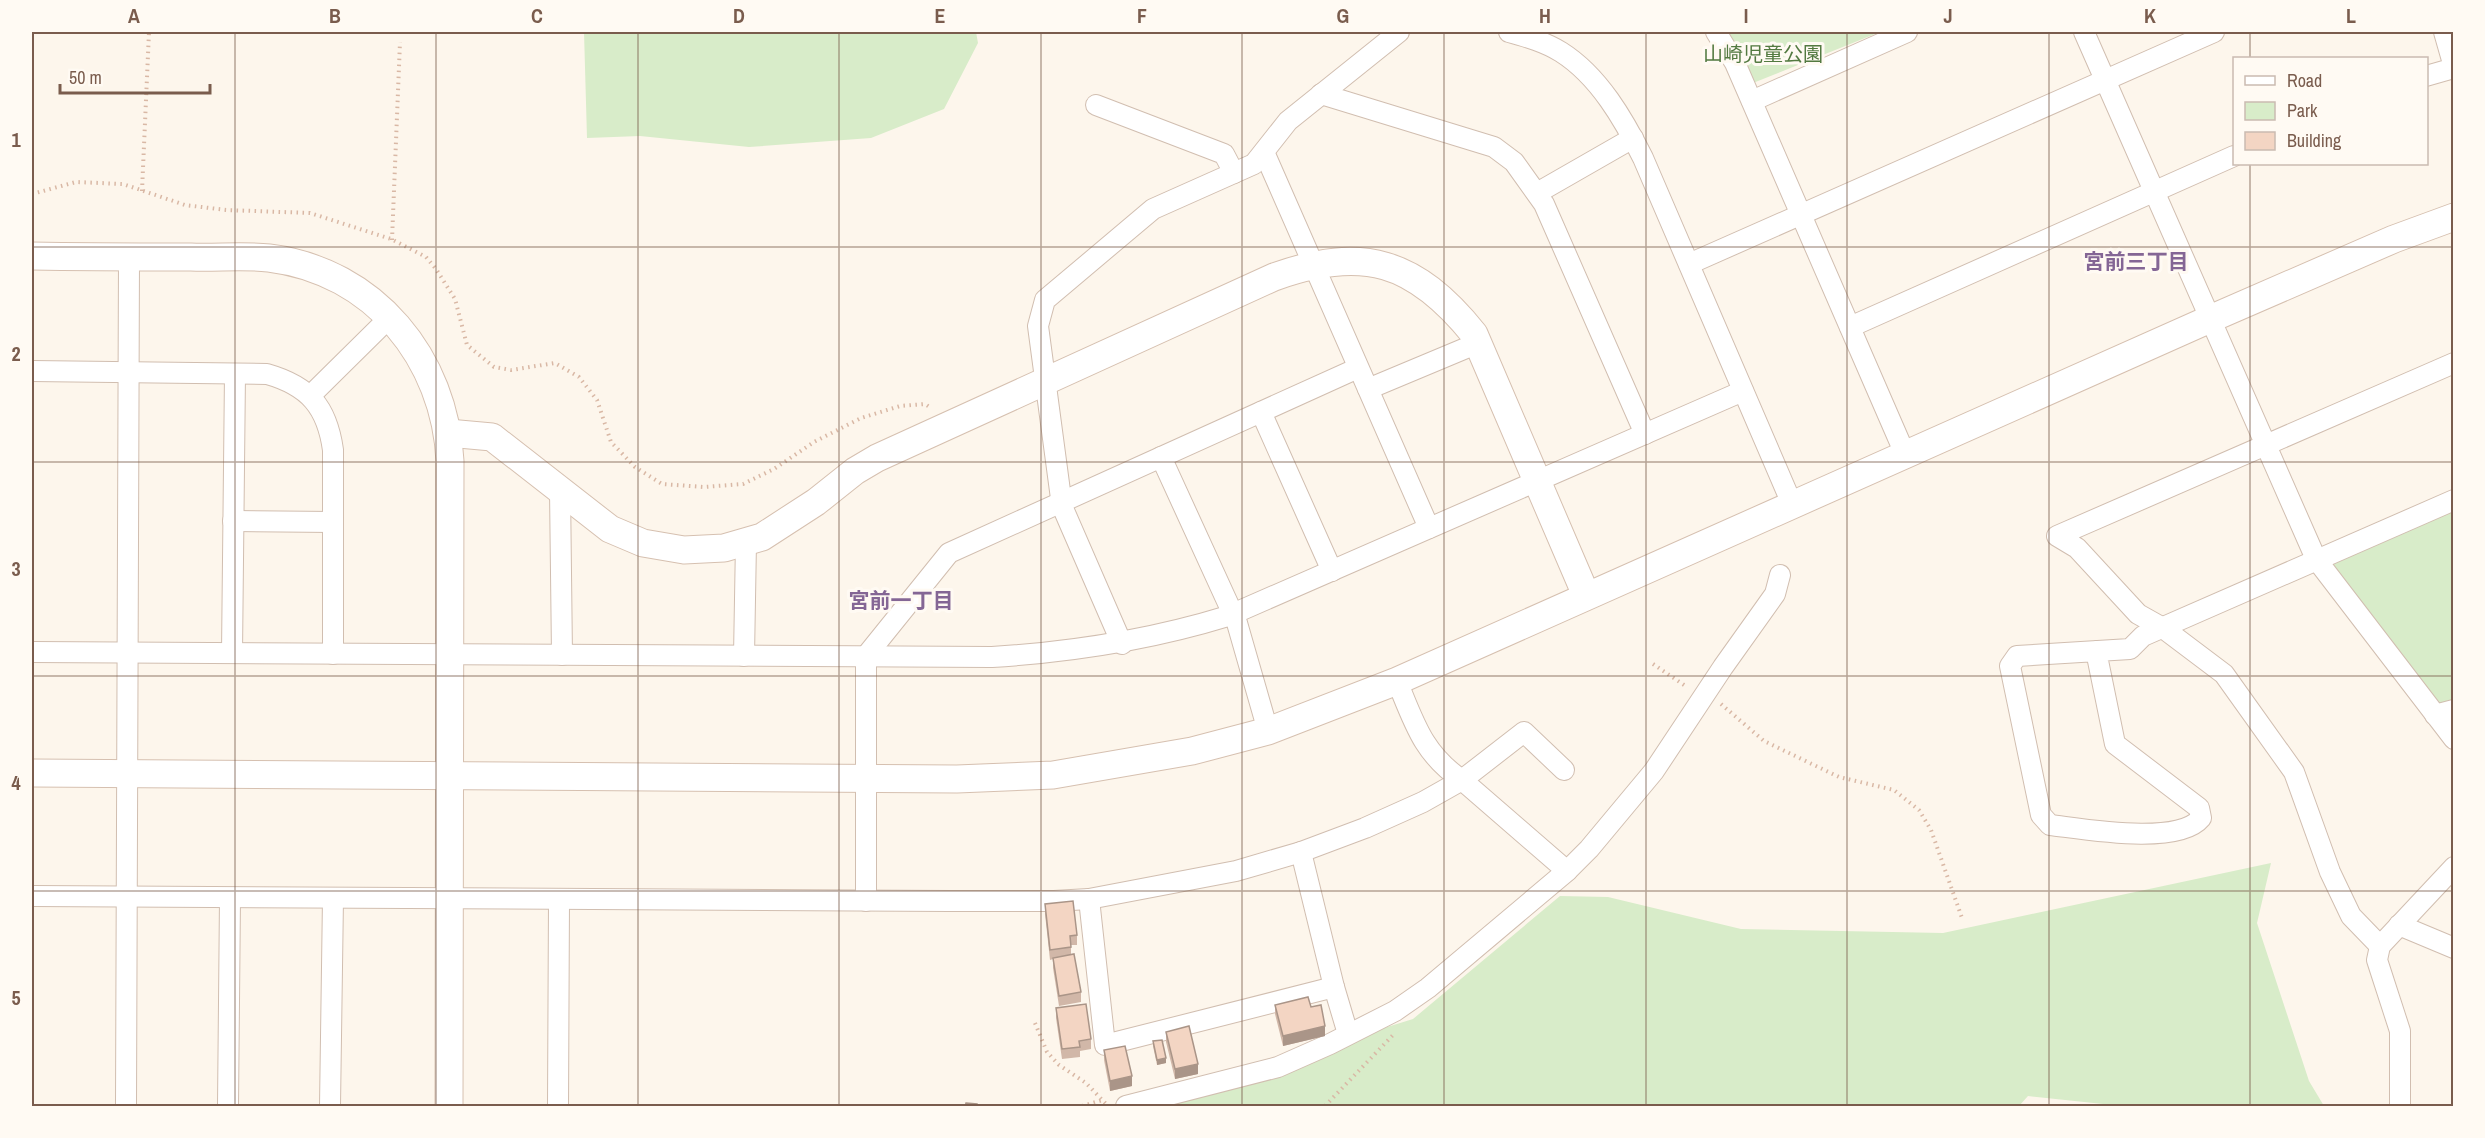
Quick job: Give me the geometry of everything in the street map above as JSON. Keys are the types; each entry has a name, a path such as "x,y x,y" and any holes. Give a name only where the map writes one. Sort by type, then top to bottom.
{"street":[{"path":"1122,644 1061,502 1038,326 1045,300 1153,208 1254,164 1288,121 1399,32"},
{"path":"1509,32 1534,39 1562,53 1593,80 1618,111 1633,138 1689,264 1791,504"},
{"path":"1716,32 1735,63 1905,454"},
{"path":"1752,101 1907,32"},
{"path":"2084,32 2316,559 2444,712 2454,740"},
{"path":"1689,264 2214,32"},
{"path":"2428,76 2454,67 2444,32"},
{"path":"1321,94 1494,147 1514,162 1537,193 1645,434"},
{"path":"1096,105 1224,154 1234,173"},
{"path":"1537,193 1633,138"},
{"path":"1264,152 1429,528"},
{"path":"1850,327 2233,157"},
{"path":"32,773 957,778 1053,775 1192,751 1268,731 1397,681 2210,319 2394,239 2454,217"},
{"path":"32,256 269,258 308,268 335,278 369,298 390,317 428,371 440,397 448,432 449,1107"},
{"path":"126,1107 129,257"},
{"path":"448,432 492,437 610,529 643,543 684,550 724,548 762,537 816,502 855,471 1274,277 1313,265 1359,261 1382,264 1432,289 1454,309 1474,334 1586,595"},
{"path":"311,395 390,317"},
{"path":"1368,389 1478,343"},
{"path":"2380,946 2351,916 2330,872 2294,772 2224,674 2163,628 2138,614 2077,548 2057,536 2454,363"},
{"path":"866,901 866,656 949,553 1358,368"},
{"path":"32,385 32,371 267,374 284,379 311,395 331,432 333,450 333,654"},
{"path":"232,653 235,374"},
{"path":"32,652 992,657 1055,653 1122,644 1179,632 1233,614 1743,391"},
{"path":"1261,411 1332,571"},
{"path":"1161,457 1233,614 1268,731"},
{"path":"560,490 562,655"},
{"path":"2096,651 2115,744 2199,808 2201,818 2195,825 2145,836 2050,825 2041,815 2010,666 2017,656 2096,651 2130,649 2143,636 2454,500"},
{"path":"233,521 333,522"},
{"path":"744,656 746,542"},
{"path":"1126,1107 1278,1067 1395,1011 1428,988 1567,871 1589,849 1654,771 1776,594 1780,575"},
{"path":"1397,681 1425,746 1449,771 1567,871"},
{"path":"32,896 866,901 1089,899 1236,871 1301,852 1375,824 1423,802 1462,780 1524,732 1564,770"},
{"path":"1301,852 1334,987 1348,1034"},
{"path":"2400,1107 2400,1031 2377,960 2380,946 2454,867"},
{"path":"228,1107 230,898"},
{"path":"330,1107 333,898"},
{"path":"1089,899 1105,1044 1334,987"},
{"path":"558,1107 559,900"},
{"path":"2399,925 2454,948"}],"path":[{"path":"142,191 149,32"},
{"path":"392,240 400,42"},
{"path":"32,194 76,182 123,184 185,205 226,210 310,213 392,240 426,257 436,269 455,299 467,345 494,367 511,370 555,363 579,377 597,400 610,442 635,467 662,484 704,487 743,484 774,470 814,442 861,418 900,406 925,404 957,422"},
{"path":"1653,664 1690,689 1724,706 1764,741 1839,777 1894,790 1919,810 1931,830 1962,918"},
{"path":"1035,1023 1047,1052 1059,1065 1086,1083 1109,1107"},
{"path":"1325,1107 1402,1026"},
{"path":"1082,1107 1103,1100"}],"green space":[{"path":"584,32 976,32 978,43 944,109 871,138 749,147 640,136 587,138"},
{"name":"山崎児童公園","path":"1723,32 1880,32 1753,83"},
{"path":"2453,509 2453,702 2440,706 2333,571 2333,560"},
{"path":"2271,863 2257,923 2309,1081 2324,1106 2122,1106 2028,1096 2019,1106 1157,1106 1170,1094 1413,1019 1560,896 1608,897 1741,929 1943,933"}],"building":[{"path":"1073,901 1077,935 1070,936 1071,947 1050,950 1045,904"},
{"path":"1074,954 1081,992 1059,996 1053,958"},
{"path":"1308,997 1311,1007 1321,1005 1325,1026 1283,1036 1275,1005"},
{"path":"1086,1004 1091,1039 1079,1041 1080,1047 1062,1049 1056,1008"},
{"path":"1189,1026 1198,1064 1175,1069 1166,1032"},
{"path":"1162,1040 1166,1058 1157,1060 1153,1041"},
{"path":"1125,1046 1132,1076 1110,1081 1104,1050"},
{"path":"966,1103 977,1104 977,1107 965,1107"}],"district":[{"name":"宮前三丁目","path":"2136,262"},
{"name":"宮前一丁目","path":"901,601"}]}
